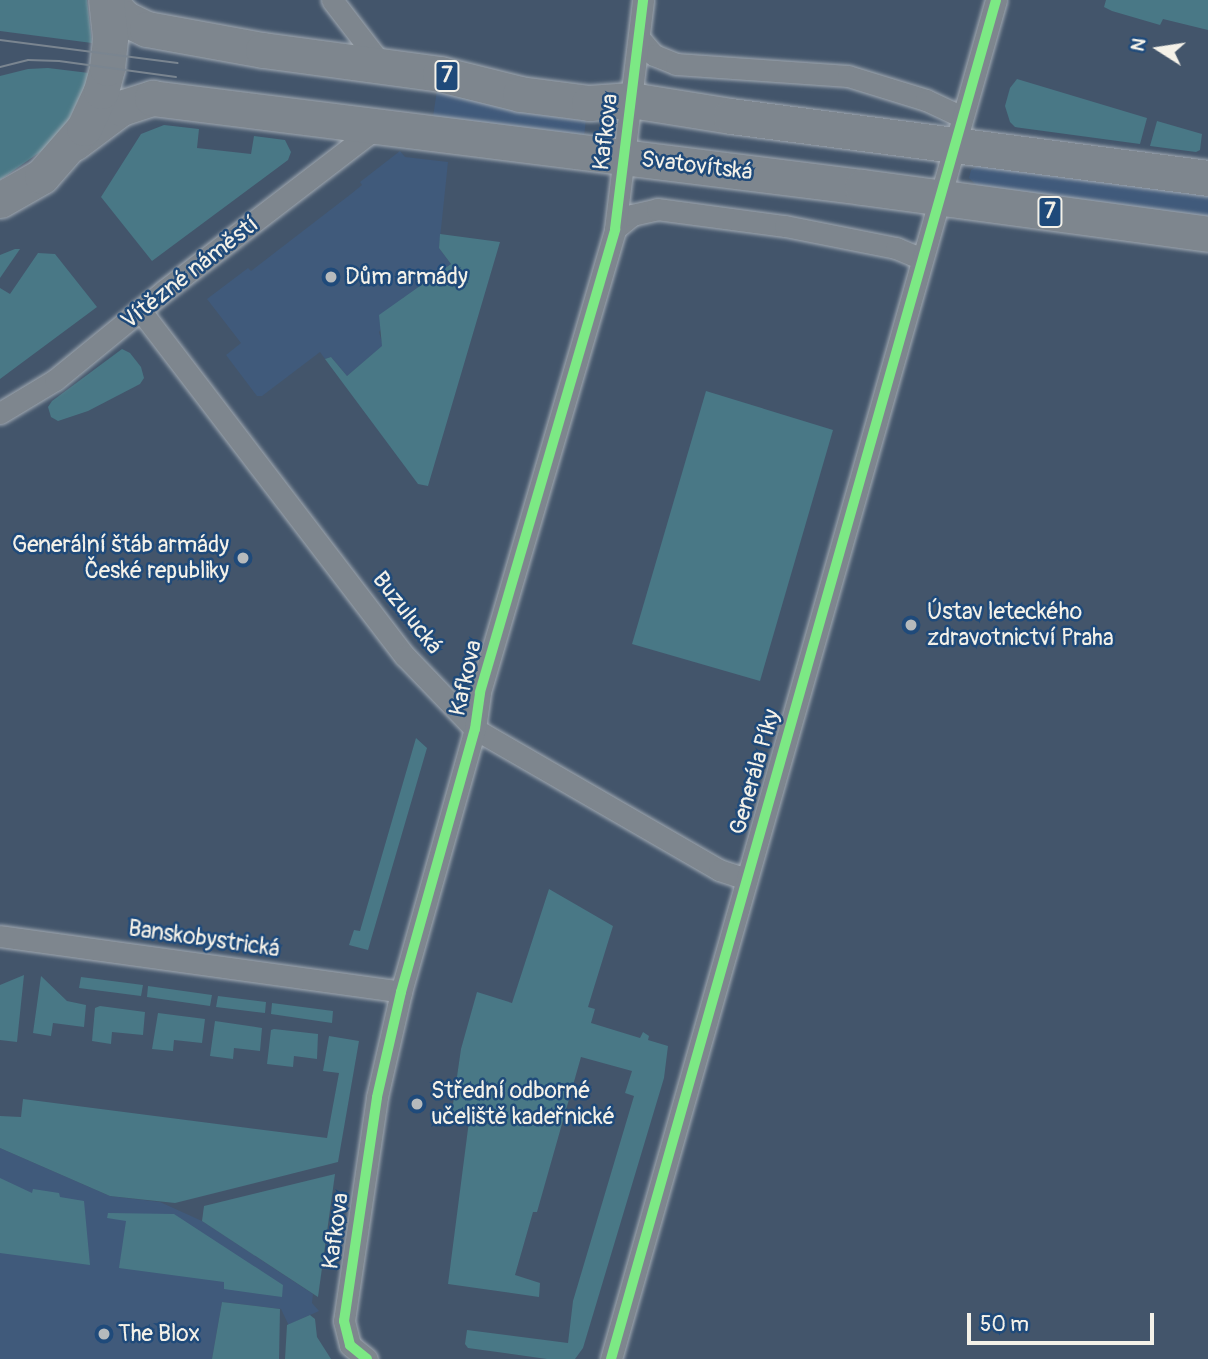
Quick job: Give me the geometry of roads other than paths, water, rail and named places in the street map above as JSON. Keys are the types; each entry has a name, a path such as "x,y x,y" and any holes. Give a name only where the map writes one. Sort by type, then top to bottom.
{"main road":[{"name":"7","path":"107,0 124,18 147,29 262,50 440,74 520,94 589,103 631,100 958,131 1208,178"},
{"path":"74,143 94,110 106,72 110,37 107,0"},
{"name":"Svatovítská","path":"74,143 121,108 137,100 152,98 1208,234"},
{"name":"7","path":"0,200 42,176 74,143"}],"street":[{"path":"332,0 383,65"},
{"name":"Kafkova","path":"367,1359 350,1345 344,1321 377,1097 401,992 475,729 480,692 615,229 643,0"},
{"name":"Generála Píky","path":"611,1359 996,0"},
{"path":"639,38 654,55 676,64 848,76 926,100 958,131"},
{"name":"Vítězné náměstí","path":"0,413 55,380 140,310 376,128"},
{"name":"Svatovítská","path":"615,229 632,215 657,209 785,226 896,248 922,258"},
{"name":"Buzulucká","path":"140,310 405,656 475,729 719,870 747,879"},
{"name":"Banskobystrická","path":"0,936 401,992"}],"tram line":[{"path":"0,40 178,63"},
{"path":"0,67 28,60 59,61 176,77"}],"place":[{"name":"Dům armády","path":"331,277"},
{"name":"Generální štáb armády České republiky","path":"243,558"},
{"name":"Ústav leteckého zdravotnictví Praha","path":"911,625"},
{"name":"Střední odborné učeliště kadeřnické","path":"417,1104"},
{"name":"The Blox","path":"104,1334"}]}
